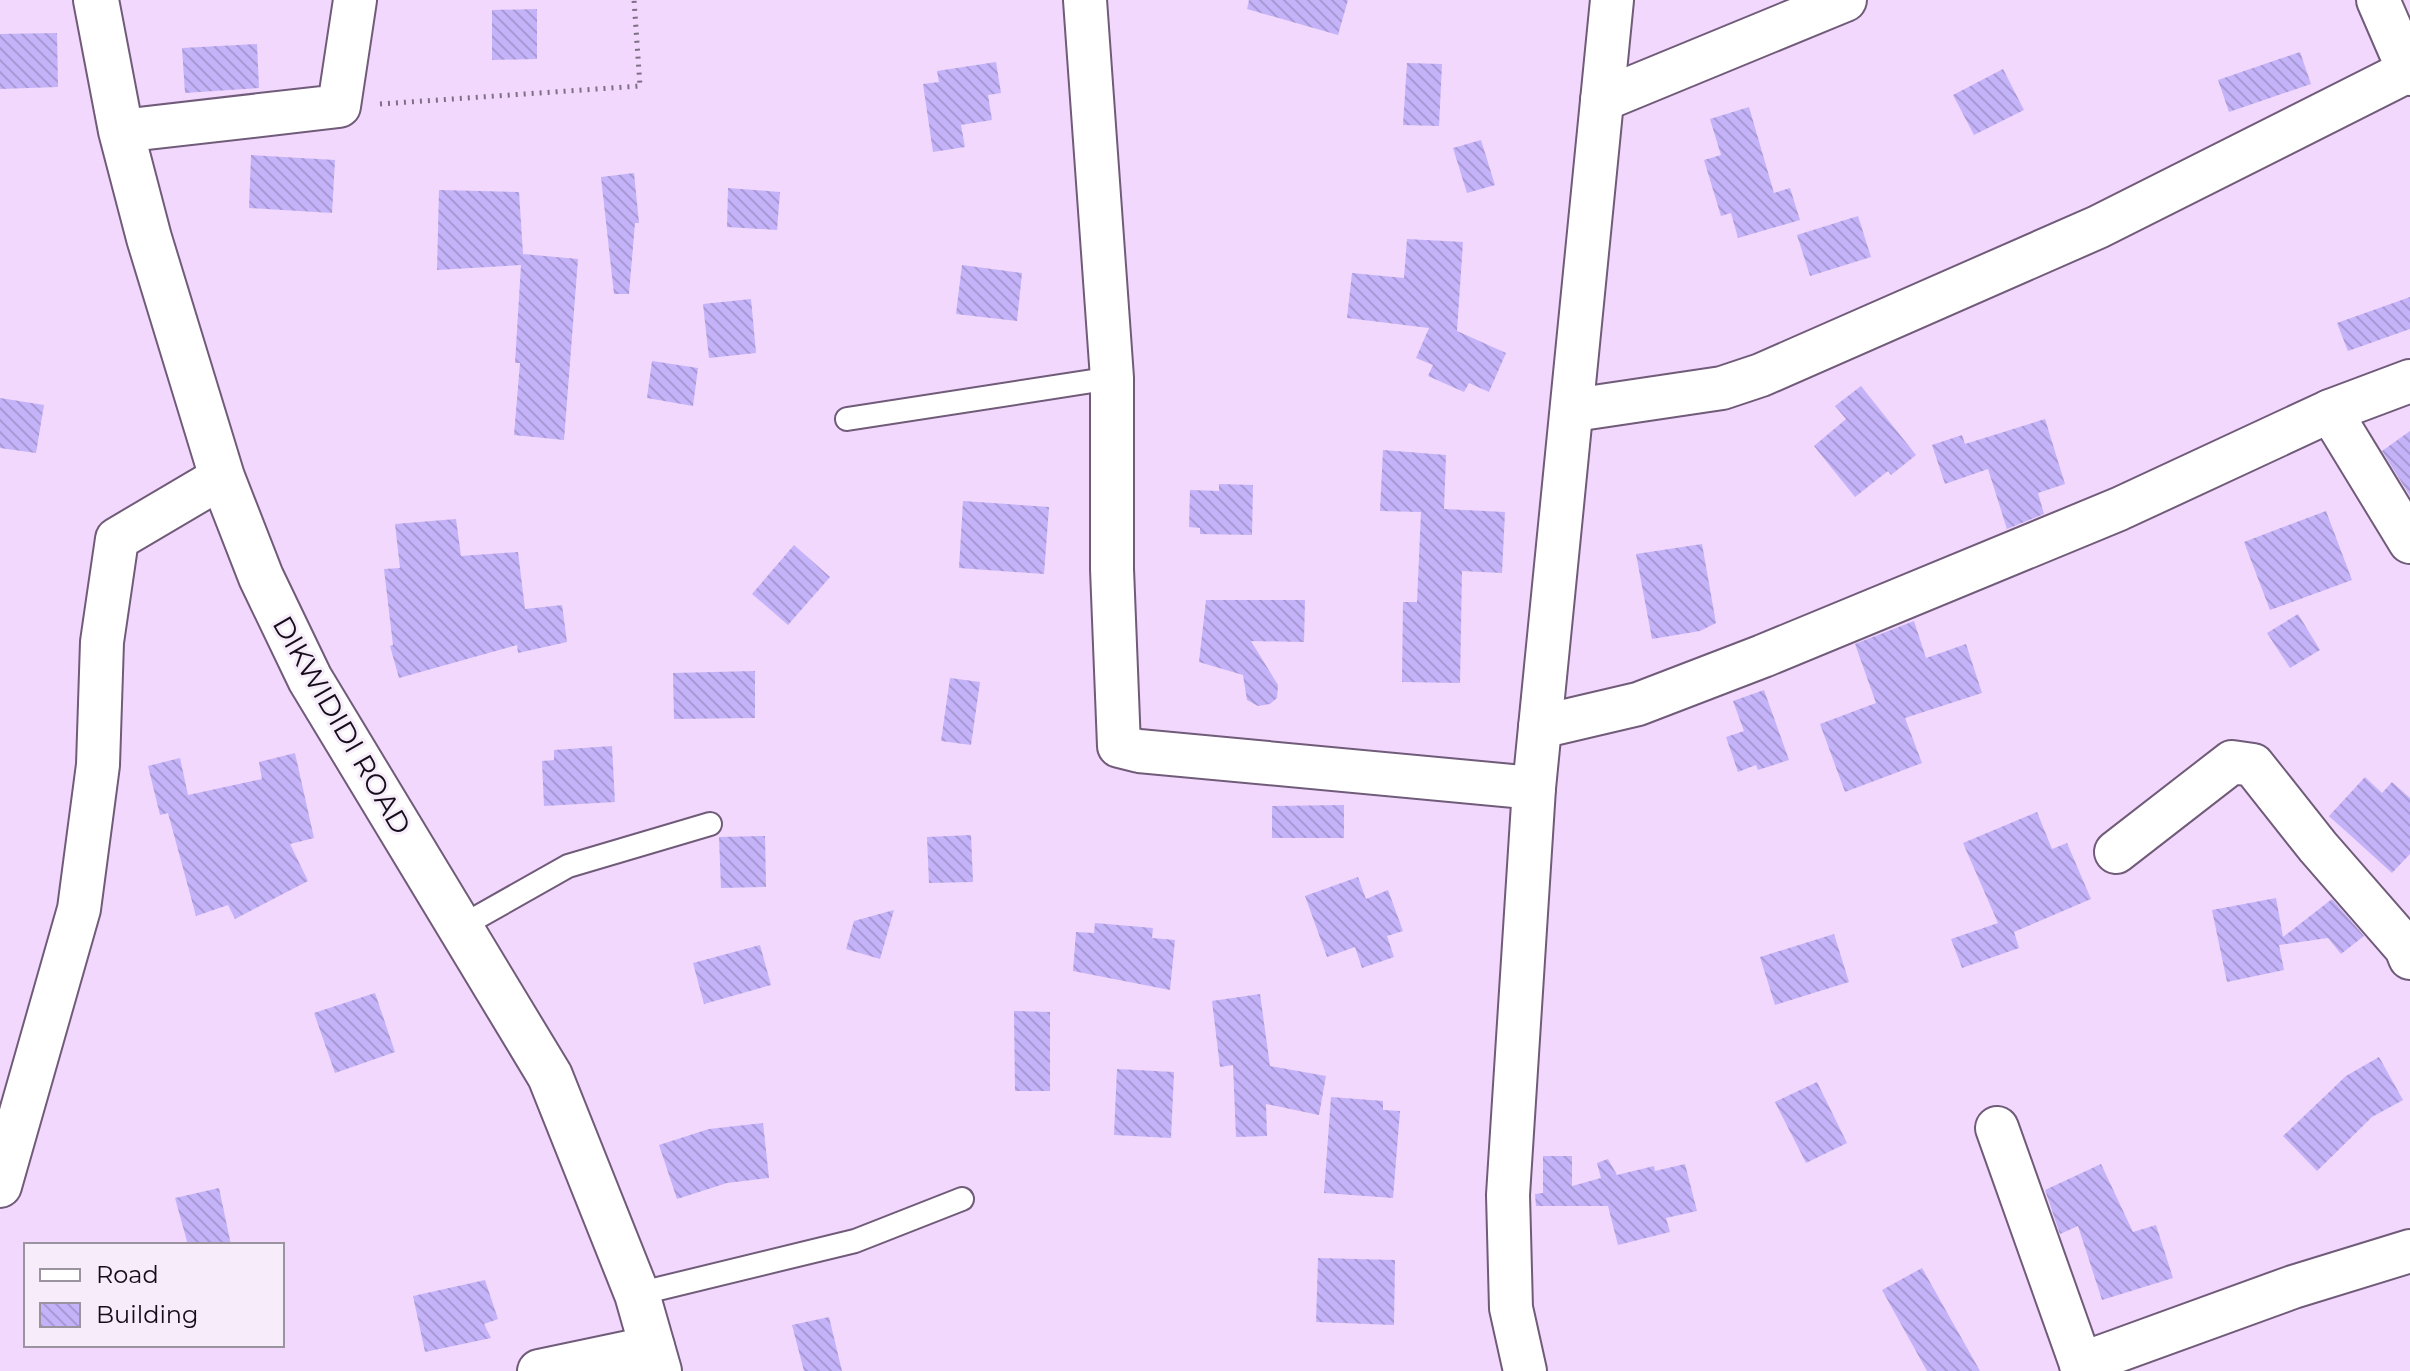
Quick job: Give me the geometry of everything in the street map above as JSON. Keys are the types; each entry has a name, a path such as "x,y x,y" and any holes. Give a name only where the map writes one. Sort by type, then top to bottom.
{"street":[{"name":"DIKWIDIDI ROAD","path":"96,0 121,131 149,238 222,477 261,577 310,679 550,1076 637,1294 656,1359"},
{"path":"121,131 339,106 355,0"},
{"path":"1085,0 1112,378 1112,569 1119,746 1139,751 1534,788"},
{"path":"1525,1371 1511,1308 1508,1195 1534,788 1574,410 1612,0"},
{"path":"1602,100 1845,0"},
{"path":"1574,410 1722,388 1761,375 2098,227 2410,72 2378,0"},
{"path":"1540,727 1638,704 1763,656 2119,509 2330,411 2410,381"},
{"path":"2330,411 2410,542"},
{"path":"0,1186 79,909 98,765 102,642 117,539 222,477"},
{"path":"2116,852 2232,762 2253,765 2318,847 2406,948 2410,958"},
{"path":"1997,1128 2081,1368 2293,1287 2410,1251"},
{"path":"539,1371 656,1359"}],"lane":[{"path":"847,419 1112,378"},
{"path":"460,927 568,866 710,824"},
{"path":"637,1294 855,1241 962,1199"}],"path":[{"path":"339,106 640,86 634,0"}],"building":[{"path":"1249,0 1348,0 1338,35 1247,9"},
{"path":"537,9 537,59 492,60 492,10"},
{"path":"57,33 58,87 0,89 0,34"},
{"path":"257,44 259,88 185,93 182,48"},
{"path":"2300,52 2311,84 2229,112 2218,80"},
{"path":"996,62 1001,93 988,95 992,120 961,125 965,147 933,152 923,84 939,82 937,71"},
{"path":"1407,63 1442,64 1439,126 1403,125"},
{"path":"2003,69 2024,110 1974,135 1953,95"},
{"path":"1749,107 1774,193 1790,188 1800,220 1738,238 1731,213 1721,216 1704,160 1721,155 1710,119"},
{"path":"1481,140 1495,185 1467,193 1453,148"},
{"path":"251,155 335,160 332,213 249,208"},
{"path":"634,173 639,223 635,223 629,294 614,294 601,177"},
{"path":"728,188 780,192 777,230 727,227"},
{"path":"439,190 519,192 523,254 578,259 564,440 514,435 520,363 515,363 521,265 437,270"},
{"path":"1858,216 1871,257 1810,276 1797,235"},
{"path":"1407,239 1463,242 1457,331 1506,353 1489,392 1469,383 1464,392 1428,376 1433,365 1416,358 1429,328 1347,318 1352,273 1404,278"},
{"path":"962,265 1022,273 1017,321 956,314"},
{"path":"2410,297 2410,329 2348,351 2337,323"},
{"path":"751,299 756,353 709,358 703,304"},
{"path":"652,361 698,368 693,406 647,398"},
{"path":"1861,386 1916,455 1891,475 1888,471 1855,497 1814,446 1846,419 1835,406"},
{"path":"0,398 44,405 36,453 0,448"},
{"path":"2045,419 2065,484 2038,493 2044,514 2007,529 1988,469 1945,484 1932,445 1962,435 1965,444"},
{"path":"2410,431 2410,496 2382,451"},
{"path":"1383,450 1446,455 1444,509 1505,512 1502,573 1462,571 1460,683 1402,682 1403,602 1417,602 1421,512 1380,511"},
{"path":"1219,484 1253,485 1252,535 1200,534 1200,528 1189,527 1190,490 1219,491"},
{"path":"963,501 1049,507 1044,574 959,568"},
{"path":"2326,511 2352,580 2270,610 2244,542"},
{"path":"456,519 461,556 518,552 525,609 562,605 567,642 518,653 517,645 399,678 390,646 393,645 384,569 400,568 395,524"},
{"path":"1702,544 1716,623 1700,631 1652,639 1636,554"},
{"path":"794,545 830,577 788,625 752,594"},
{"path":"1206,600 1305,600 1304,642 1251,641 1278,685 1277,698 1270,704 1258,706 1247,700 1243,675 1199,662"},
{"path":"2298,614 2320,650 2290,668 2267,633"},
{"path":"1914,621 1926,658 1966,644 1982,693 1905,718 1922,763 1845,792 1820,724 1876,703 1855,644"},
{"path":"755,671 755,718 674,719 673,673"},
{"path":"950,678 980,682 971,745 941,741"},
{"path":"1764,690 1789,760 1758,770 1756,765 1738,772 1726,737 1744,731 1733,701"},
{"path":"612,746 615,802 544,806 542,761 554,760 554,750"},
{"path":"295,753 314,838 290,844 308,881 235,919 228,905 196,916 168,813 160,815 148,766 180,758 188,795 262,779 259,762"},
{"path":"2365,777 2382,793 2392,782 2410,798 2410,854 2392,873 2329,816"},
{"path":"1344,805 1344,838 1272,838 1272,806"},
{"path":"2037,812 2052,849 2067,843 2091,899 2014,932 2019,948 1962,968 1951,939 1998,923 1963,843"},
{"path":"971,835 973,882 929,883 927,837"},
{"path":"765,836 766,887 721,888 719,837"},
{"path":"1358,877 1366,899 1388,890 1403,931 1387,936 1394,957 1362,968 1355,947 1327,957 1305,896"},
{"path":"2276,898 2283,937 2332,899 2364,936 2341,954 2328,938 2279,945 2284,970 2227,982 2212,910"},
{"path":"894,910 880,959 846,949 854,921"},
{"path":"1095,923 1153,928 1152,938 1175,940 1170,990 1073,971 1076,932 1094,933"},
{"path":"1834,934 1849,982 1775,1005 1760,957"},
{"path":"760,945 771,985 704,1004 693,963"},
{"path":"375,993 395,1052 335,1073 314,1013"},
{"path":"1260,994 1270,1066 1326,1076 1319,1115 1266,1104 1267,1136 1236,1137 1233,1065 1220,1067 1212,1001"},
{"path":"1014,1011 1050,1012 1050,1091 1015,1091"},
{"path":"2379,1057 2403,1100 2372,1117 2317,1171 2283,1136 2346,1076"},
{"path":"1117,1069 1174,1072 1171,1138 1114,1135"},
{"path":"1817,1082 1847,1143 1806,1163 1775,1102"},
{"path":"1331,1097 1383,1101 1383,1110 1400,1111 1393,1198 1324,1193"},
{"path":"763,1123 769,1178 727,1183 677,1199 659,1145 709,1129"},
{"path":"1543,1156 1572,1156 1572,1186 1601,1178 1597,1163 1608,1159 1617,1175 1654,1166 1655,1171 1685,1164 1697,1211 1666,1218 1670,1232 1618,1245 1608,1206 1536,1206 1535,1194 1543,1193"},
{"path":"2101,1164 2133,1232 2156,1225 2173,1278 2102,1300 2078,1226 2060,1234 2045,1190"},
{"path":"219,1188 231,1243 187,1243 175,1198"},
{"path":"1318,1258 1395,1260 1394,1325 1316,1322"},
{"path":"1922,1268 1980,1371 1927,1371 1882,1290"},
{"path":"485,1280 498,1319 484,1324 491,1338 425,1352 413,1296"},
{"path":"829,1317 842,1371 804,1371 792,1325"}]}
